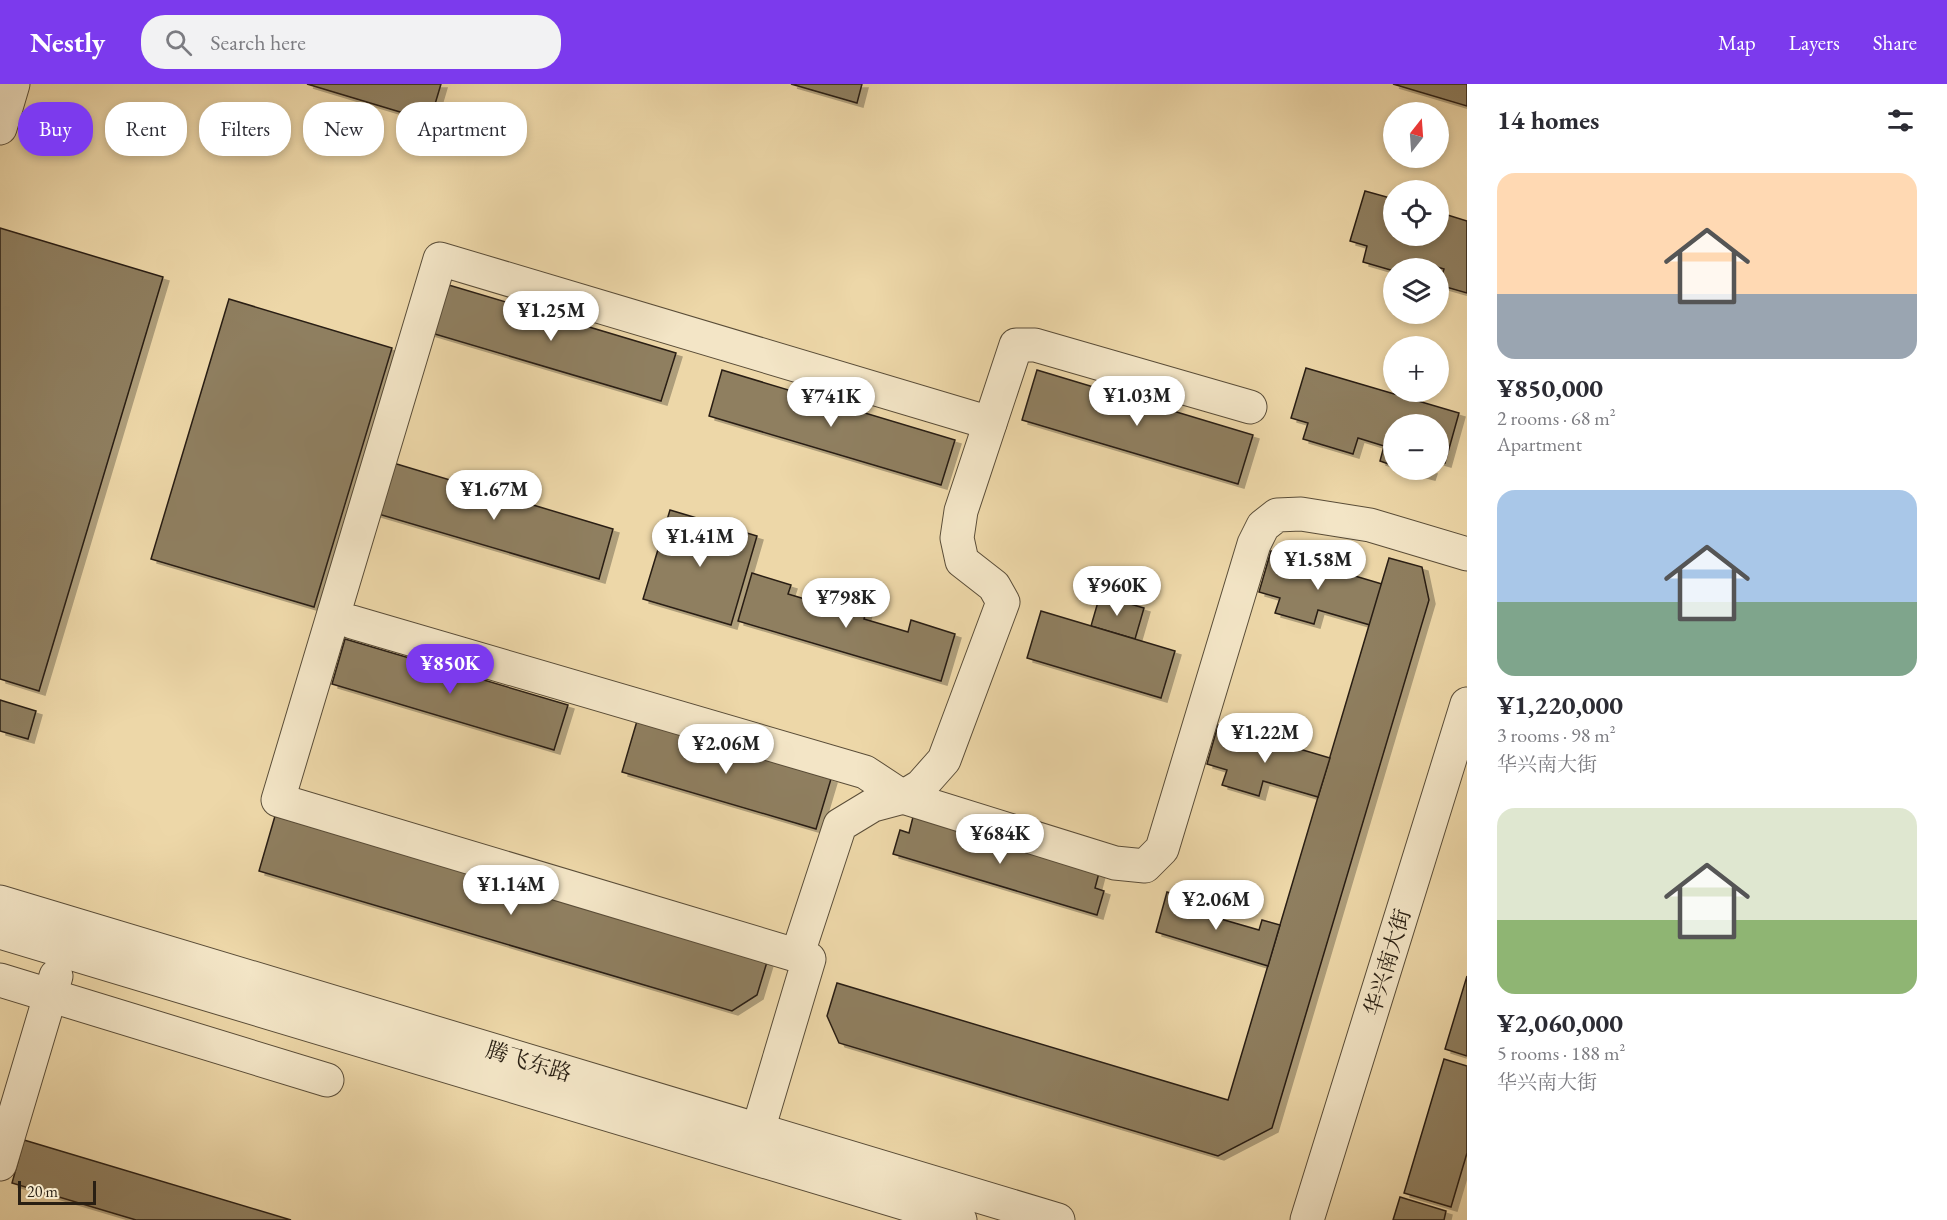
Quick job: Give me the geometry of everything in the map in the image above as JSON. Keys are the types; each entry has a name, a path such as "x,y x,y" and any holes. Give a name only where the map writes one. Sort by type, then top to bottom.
{"street":[{"path":"0,128 13,84"},
{"path":"758,1130 809,959 278,800 440,259 990,423"},
{"path":"797,956 840,825 873,806 903,796 921,786 944,760 1003,602 994,585 962,561 957,538 961,511 1016,345 1035,345 1250,407"},
{"path":"352,622 865,772 903,796 1115,863 1145,866 1162,849 1254,544 1263,526 1277,515 1301,514 1370,525 1467,554"},
{"name":"华兴南大街","path":"1307,1220 1467,704"},
{"name":"腾飞东路","path":"0,902 1058,1220"},
{"name":"腾飞东路","path":"0,932 960,1220"},
{"path":"0,1164 64,951"},
{"path":"0,980 327,1080"}],"building":[{"path":"307,84 441,84 436,102 396,102 396,111 384,107 384,102 367,102"},
{"path":"791,84 862,84 857,103"},
{"path":"1393,84 1467,84 1467,106"},
{"path":"1365,191 1383,196 1383,246 1449,246 1449,215 1467,221 1467,293 1449,288 1449,258 1383,258 1383,268 1363,262 1367,246 1350,241"},
{"path":"0,228 163,277 39,691 0,679"},
{"path":"442,283 676,353 661,401 428,332"},
{"path":"229,299 392,348 314,607 151,559"},
{"path":"1306,368 1383,391 1383,402 1422,402 1459,413 1449,449 1449,414 1383,414 1383,446 1358,438 1353,454 1303,439 1308,423 1291,418"},
{"path":"722,370 955,440 941,485 709,416"},
{"path":"1037,370 1253,435 1238,484 1022,420"},
{"path":"390,462 613,529 599,579 375,513"},
{"path":"670,510 757,536 731,625 643,599"},
{"path":"1271,551 1382,584 1370,625 1318,610 1314,624 1275,613 1280,598 1259,592"},
{"path":"1389,558 1422,567 1429,600 1272,1128 1218,1156 839,1043 827,1016 837,983 1228,1100"},
{"path":"752,573 791,585 788,594 835,608 838,599 867,608 864,619 908,632 911,620 955,634 941,681 738,621"},
{"path":"1100,595 1144,608 1135,639 1091,626"},
{"path":"1041,611 1175,651 1161,698 1027,658"},
{"path":"345,639 568,705 554,750 332,684"},
{"path":"0,700 36,711 28,739 0,731"},
{"path":"637,721 831,779 816,829 622,772"},
{"path":"1218,725 1330,758 1318,797 1263,781 1259,796 1222,785 1227,770 1207,764"},
{"path":"275,816 767,962 757,995 732,1011 259,871"},
{"path":"913,817 1099,873 1095,888 1104,891 1097,915 893,854 900,830 909,833"},
{"path":"1167,892 1203,903 1200,913 1259,930 1262,920 1280,925 1268,966 1156,932"},
{"path":"1467,976 1467,1056 1445,1049"},
{"path":"1444,1059 1467,1066 1467,1153 1451,1207 1404,1193"},
{"path":"24,1140 291,1220 136,1220 12,1183"},
{"path":"1400,1197 1446,1211 1444,1220 1393,1220"}]}
